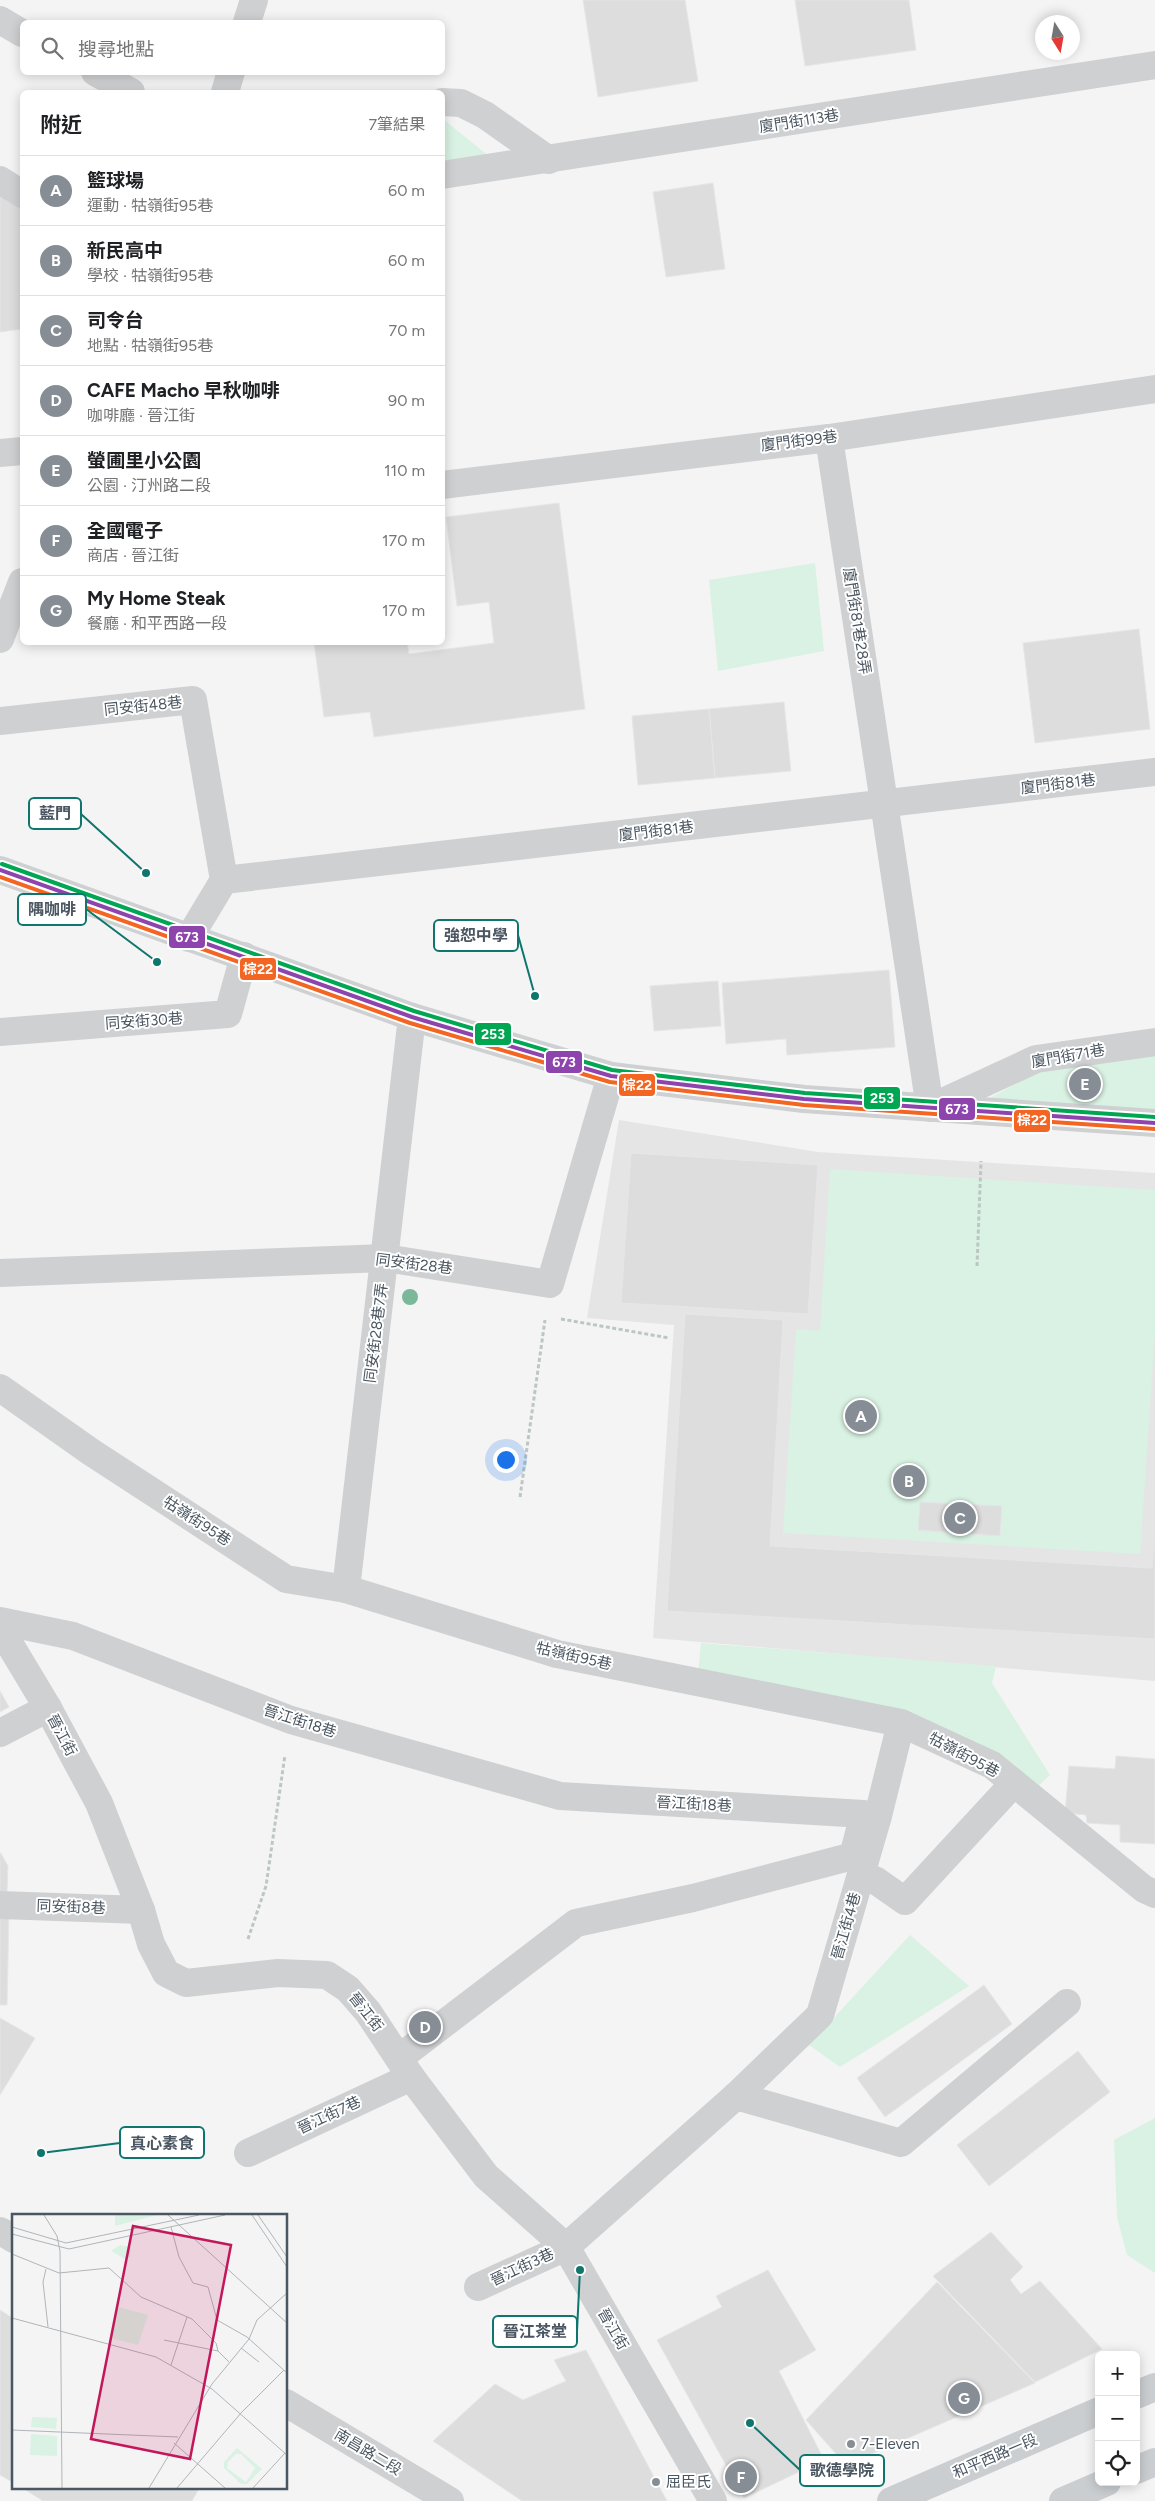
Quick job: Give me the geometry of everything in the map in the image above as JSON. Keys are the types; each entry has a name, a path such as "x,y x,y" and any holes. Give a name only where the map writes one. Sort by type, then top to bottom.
{"main road":[{"path":"1140,2393 1155,2386"},
{"name":"和平西路一段","path":"891,2501 1095,2413"},
{"path":"1140,2468 1155,2462"},
{"path":"1063,2501 1098,2486"}],"street":[{"path":"248,20 254,0"},
{"path":"0,20 20,32"},
{"name":"廈門街113巷","path":"445,175 1155,65"},
{"path":"100,75 127,90"},
{"path":"226,90 231,75"},
{"path":"445,102 461,103 485,115 549,160"},
{"path":"0,180 20,193"},
{"name":"廈門街99巷","path":"445,485 829,438 1155,389"},
{"name":"廈門街81巷28弄","path":"829,438 930,1108"},
{"path":"0,453 20,451"},
{"path":"0,639 20,587"},
{"name":"同安街48巷","path":"0,721 194,700 224,880"},
{"name":"廈門街81巷","path":"224,880 884,805 1155,772"},
{"path":"0,870 412,1017 611,1076 804,1099 1155,1123"},
{"path":"189,938 224,880"},
{"name":"同安街30巷","path":"0,1032 228,1014 244,956"},
{"name":"同安街28巷7弄","path":"346,1589 412,1017"},
{"name":"廈門街71巷","path":"930,1108 1036,1059 1155,1042"},
{"path":"550,1284 611,1076"},
{"name":"同安街28巷","path":"0,1273 385,1258 550,1284"},
{"name":"牯嶺街95巷","path":"0,1388 91,1452 286,1579 346,1589 557,1654 902,1723 992,1765 1144,1889 1155,1894"},
{"name":"晉江街18巷","path":"0,1621 73,1636 291,1720 560,1796 864,1814 852,1856 694,1898 576,1923 405,2067"},
{"name":"晉江街","path":"0,1628 48,1708 100,1803 141,1910 151,1944 166,1973 186,1983 278,1972 327,1974 348,1989 368,2012 405,2067 486,2176 566,2247 713,2501"},
{"path":"0,1733 48,1708"},
{"name":"晉江街4巷","path":"566,2247 736,2096 820,2015 878,1816 902,1723"},
{"path":"876,1880 906,1901 1014,1783"},
{"name":"同安街8巷","path":"0,1905 141,1910"},
{"path":"736,2096 901,2143 1067,2003"},
{"name":"晉江街7巷","path":"248,2153 405,2067"},
{"path":"0,2231 12,2238"},
{"name":"晉江街3巷","path":"478,2287 566,2247"},
{"name":"南昌路二段","path":"288,2403 450,2501"}],"path":[{"path":"977,1266 981,1161"},
{"path":"520,1497 550,1284"},
{"path":"546,1317 669,1338"},
{"path":"234,1978 266,1886 291,1720"}],"shaded area":[{"path":"619,1120 818,1152 1155,1173 1155,1681 653,1638 674,1325 587,1318"}],"green space":[{"path":"445,121 491,158 445,165"},
{"path":"815,563 824,651 718,671 709,580"},
{"path":"1155,1054 1155,1110 988,1099 1041,1070"},
{"path":"830,1169 1155,1190 1155,1332 1140,1554 783,1533 796,1329 820,1331","holes":["921,1502 1002,1506 1000,1536 918,1531"]},
{"path":"701,1643 996,1666 992,1683 1050,1775 1034,1790 934,1727 874,1703 698,1673"},
{"path":"910,1935 969,1986 840,2067 809,2045"},
{"path":"1155,2118 1155,2273 1127,2255 1117,2217 1114,2140"}],"building":[{"path":"583,0 685,0 698,81 598,97"},
{"path":"795,0 909,0 916,50 805,66"},
{"path":"713,183 725,269 666,277 653,192"},
{"path":"0,185 20,200 20,329 0,332"},
{"path":"559,503 585,709 374,737 370,712 324,717 314,645 408,645 409,654 494,643 489,602 457,606 446,517"},
{"path":"1139,629 1150,729 1035,743 1023,643"},
{"path":"784,702 791,771 715,778 709,709"},
{"path":"709,709 715,778 638,785 632,716"},
{"path":"889,970 895,1047 787,1055 786,1039 726,1044 722,983"},
{"path":"718,981 721,1026 654,1031 650,986"},
{"path":"631,1153 818,1165 808,1314 621,1303"},
{"path":"685,1314 783,1320 770,1546 1152,1568 1155,1526 1155,1639 667,1611"},
{"path":"920,1502 1002,1506 1000,1536 918,1530"},
{"path":"0,1691 9,1707 0,1712"},
{"path":"1116,1756 1155,1759 1155,1844 1120,1842 1120,1825 1087,1823 1086,1815 1065,1813 1069,1766 1115,1769"},
{"path":"0,1852 8,1866 7,1892 0,1892"},
{"path":"0,1913 9,1913 7,2005 0,2005"},
{"path":"984,1985 1012,2024 885,2117 857,2078"},
{"path":"0,2018 35,2038 0,2095"},
{"path":"1078,2051 1110,2092 989,2186 957,2145"},
{"path":"991,2232 1023,2267 1010,2280 1021,2294 1040,2281 1102,2349 1035,2382 933,2276"},
{"path":"768,2270 816,2350 779,2371 824,2460 744,2498 657,2340 722,2307 716,2296"},
{"path":"937,2282 1035,2383 846,2465 806,2420"},
{"path":"0,2310 12,2318 12,2482 0,2475"},
{"path":"586,2350 667,2501 522,2501 433,2441 495,2384 523,2400 566,2381 554,2360"},
{"path":"23,2488 199,2488 192,2501 43,2501"}],"transit line":[{"name":"253","path":"2,864 414,1011 612,1070 805,1093 1155,1117"},
{"name":"673","path":"0,870 412,1017 611,1076 804,1099 1155,1123"},
{"name":"棕22","path":"0,877 410,1023 610,1082 804,1105 1155,1129"}],"place":[{"name":"藍門","path":"146,873"},
{"name":"隅咖啡","path":"157,962"},
{"name":"強恕中學","path":"535,996"},
{"name":"螢圃里小公園","path":"1085,1084"},
{"name":"籃球場","path":"861,1416"},
{"name":"新民高中","path":"909,1481"},
{"name":"司令台","path":"960,1518"},
{"name":"CAFE Macho 早秋咖啡","path":"425,2027"},
{"name":"真心素食","path":"41,2153"},
{"name":"晉江茶堂","path":"580,2270"},
{"name":"My Home Steak","path":"964,2398"},
{"name":"歌德學院","path":"750,2423"},
{"name":"7-Eleven","path":"851,2444"},
{"name":"全國電子","path":"741,2477"},
{"name":"屈臣氏","path":"656,2482"}]}
